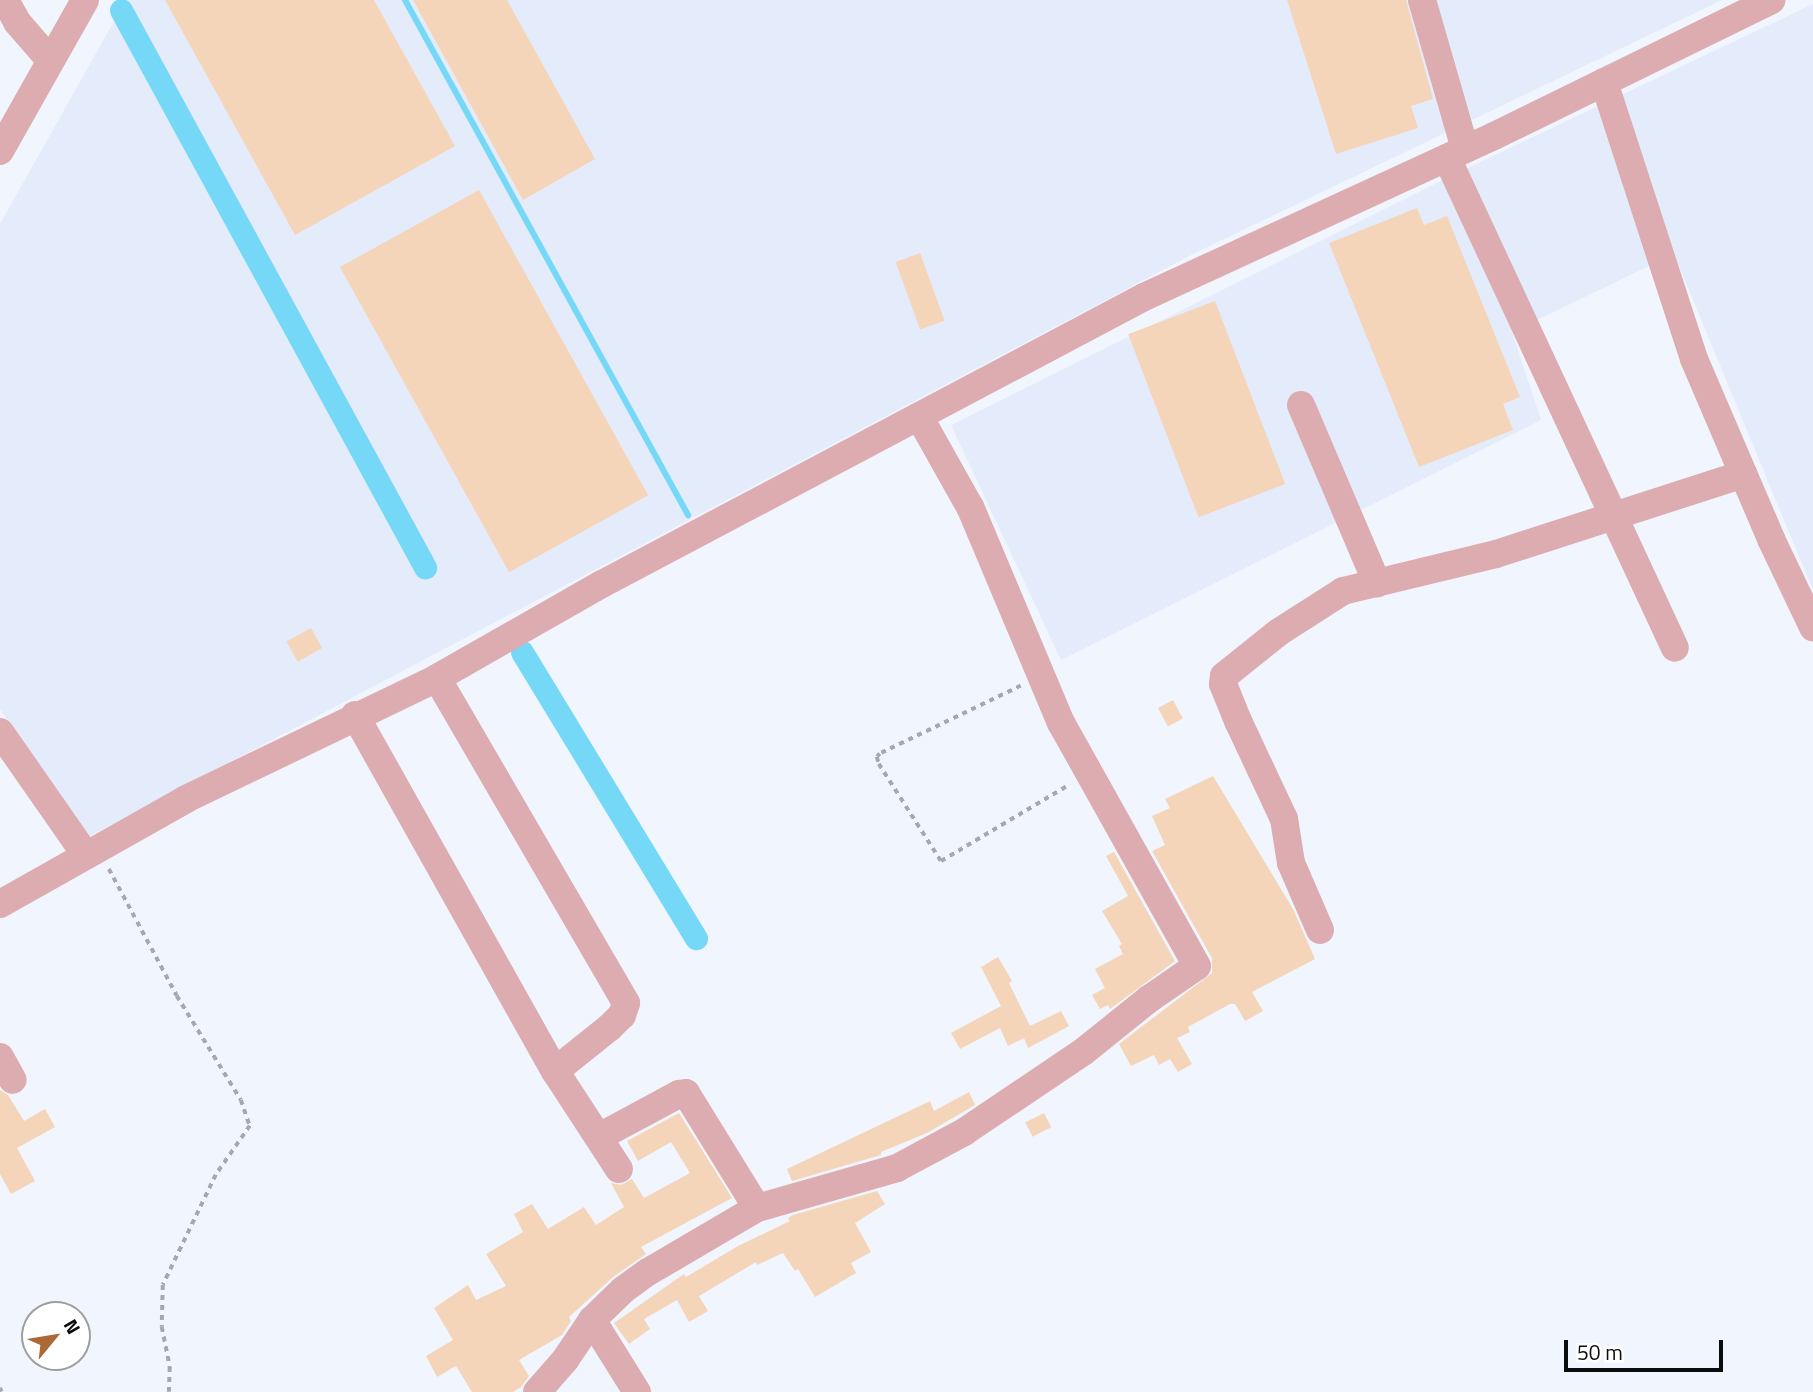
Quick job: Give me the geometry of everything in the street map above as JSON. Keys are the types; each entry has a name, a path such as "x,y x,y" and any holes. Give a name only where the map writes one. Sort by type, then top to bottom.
{"street":[{"path":"5,0 17,22 50,60"},
{"path":"0,151 85,0"},
{"path":"1422,0 1456,154 1675,648"},
{"path":"0,904 186,799 355,715 437,678 602,584 1144,297 1456,154 1772,0"},
{"path":"1604,82 1694,359 1813,627"},
{"path":"1301,405 1377,583"},
{"path":"537,1392 565,1360 592,1320 648,1272 757,1208 842,1181 897,1168 928,1154 1083,1052 1149,999 1197,966 1087,774 970,507 919,416"},
{"path":"1320,930 1291,863 1284,819 1238,721 1223,684 1224,676 1324,601 1343,591 1496,554 1613,513 1743,474"},
{"path":"437,678 625,1003 622,1016 555,1071"},
{"path":"355,715 555,1071 620,1169"},
{"path":"0,732 91,851"},
{"path":"599,1138 679,1094 686,1093 757,1208"},
{"path":"592,1320 636,1392"}],"path":[{"path":"1042,676 880,754 877,758 879,764 941,861 1087,774"},
{"path":"91,851 241,1100 250,1126 216,1175 163,1285 162,1327 170,1367 169,1392"}],"shaded area":[{"path":"126,0 1722,0 1193,254 88,837 0,709 0,224"},
{"path":"1813,4 1813,590 1674,254 1512,332 1541,420 1061,660 951,425 1451,176"}],"building":[{"path":"165,0 374,0 455,146 295,235"},
{"path":"413,0 507,0 595,159 523,200"},
{"path":"1287,0 1406,0 1433,99 1411,106 1418,128 1336,154"},
{"path":"479,190 648,495 509,572 340,267"},
{"path":"1417,208 1424,225 1447,216 1520,397 1503,404 1513,430 1419,467 1329,243"},
{"path":"920,253 945,321 920,330 896,262"},
{"path":"1215,301 1285,484 1198,517 1128,334"},
{"path":"311,628 322,648 298,662 287,642"},
{"path":"1173,700 1183,719 1168,727 1158,708"},
{"path":"1213,776 1293,909 1315,959 1252,992 1263,1011 1245,1021 1235,1004 1230,1004 1188,1027 1190,1032 1177,1038 1192,1064 1178,1072 1170,1059 1159,1065 1154,1055 1131,1066 1119,1044 1212,973 1212,958 1152,851 1165,845 1152,816 1170,808 1165,799"},
{"path":"1114,852 1175,961 1110,1009 1108,1005 1100,1009 1092,995 1105,988 1095,969 1123,954 1119,946 1122,944 1102,911 1128,896 1106,856"},
{"path":"998,957 1012,981 1009,983 1030,1026 1061,1011 1069,1026 1028,1048 1024,1038 1008,1046 1000,1028 960,1049 951,1033 1001,1006 981,967"},
{"path":"0,1090 8,1095 24,1121 45,1109 55,1127 17,1148 35,1181 11,1194 0,1174"},
{"path":"969,1092 975,1105 927,1133 881,1152 881,1155 792,1181 787,1169 930,1101 934,1111"},
{"path":"679,1113 732,1198 641,1247 646,1254 613,1277 569,1317 571,1321 562,1335 519,1360 529,1376 521,1387 513,1392 472,1392 456,1366 437,1377 426,1356 453,1340 434,1308 468,1285 476,1300 506,1286 486,1254 523,1232 514,1214 532,1204 548,1229 584,1207 596,1225 624,1207 611,1183 621,1185 632,1179 644,1198 690,1173 671,1142 638,1161 627,1141"},
{"path":"1044,1113 1051,1127 1033,1137 1025,1123"},
{"path":"877,1191 885,1204 855,1223 871,1252 851,1263 856,1273 815,1297 798,1269 795,1271 783,1253 757,1265 756,1262 699,1296 708,1311 689,1322 677,1300 644,1319 650,1329 629,1344 614,1323 684,1274 686,1277 738,1246 790,1221 788,1218 793,1215"}],"waterway":[{"path":"405,0 688,515"},
{"path":"121,10 425,567"},
{"path":"522,652 696,938"}]}
